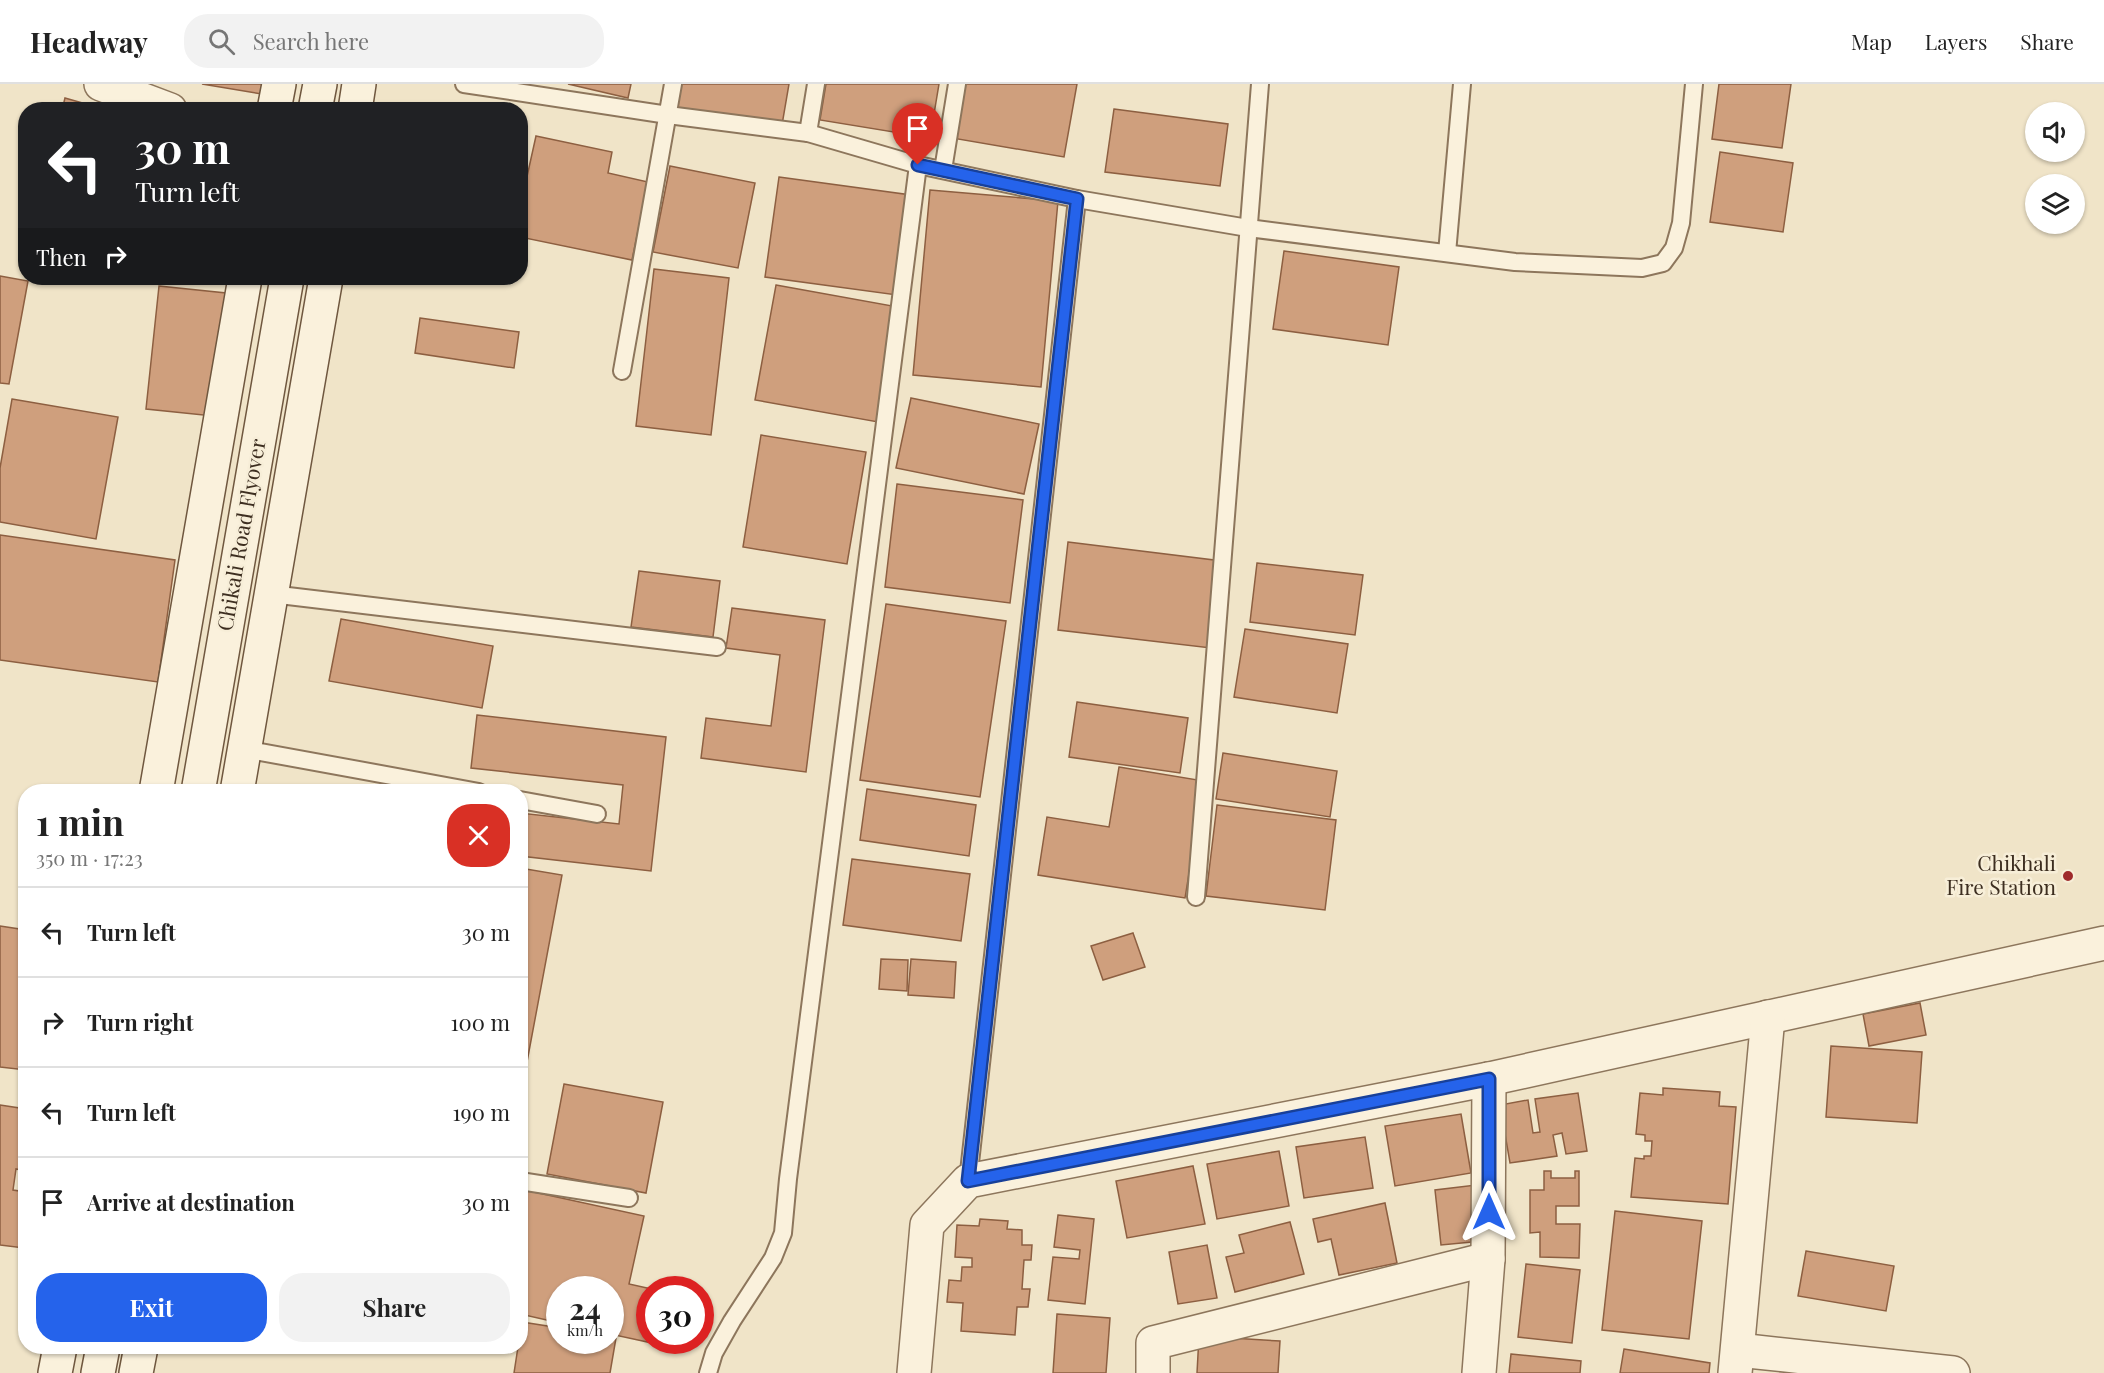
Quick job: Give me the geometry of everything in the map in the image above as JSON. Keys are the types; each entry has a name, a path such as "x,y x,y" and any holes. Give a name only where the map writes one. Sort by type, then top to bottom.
{"street":[{"path":"101,84 149,102"},
{"path":"276,102 279,84"},
{"path":"317,102 320,84"},
{"path":"356,102 359,84"},
{"path":"157,784 244,285"},
{"name":"Chikali Road Flyover","path":"199,784 285,285"},
{"path":"238,784 325,285"},
{"path":"914,1373 927,1225 968,1181 1489,1079 2104,943"},
{"path":"1768,1017 1737,1362 1953,1373"},
{"path":"1479,1373 1488,1259 1489,1079"},
{"path":"1153,1373 1153,1343 1488,1259"},
{"path":"55,1373 59,1354"},
{"path":"98,1373 102,1354"},
{"path":"136,1373 140,1354"}],"lane":[{"path":"464,84 668,115 808,133 918,165 1077,199 1248,228 1515,262 1642,268 1663,263 1674,248 1681,223 1694,84"},
{"path":"622,371 673,84"},
{"path":"808,133 816,84"},
{"path":"943,170 957,84"},
{"path":"1196,897 1260,84"},
{"path":"1447,254 1462,84"},
{"path":"708,1373 714,1353 773,1258 783,1233 789,1167 918,165"},
{"path":"968,1181 1077,199"},
{"path":"271,594 717,647"},
{"path":"244,749 435,784"},
{"path":"528,801 597,814"},
{"path":"528,1182 629,1198"}],"building":[{"path":"202,84 269,84 268,95"},
{"path":"568,84 631,84 628,98"},
{"path":"679,84 789,84 782,125 675,107"},
{"path":"826,84 939,84 930,138 820,120"},
{"path":"962,84 1077,84 1064,157 952,138"},
{"path":"1719,84 1791,84 1782,148 1712,139"},
{"path":"65,98 79,102 64,102"},
{"path":"1114,109 1228,124 1220,186 1105,172"},
{"path":"536,136 612,152 608,173 648,182 632,260 528,239 528,172"},
{"path":"1720,152 1793,163 1783,232 1710,222"},
{"path":"670,166 755,183 738,268 653,252"},
{"path":"779,177 911,195 897,295 765,277"},
{"path":"930,190 1058,201 1041,387 913,375"},
{"path":"1284,251 1399,267 1388,345 1273,329"},
{"path":"654,269 729,278 711,435 636,426"},
{"path":"0,276 18,279 18,285 27,285 9,384 0,383"},
{"path":"776,285 898,307 878,422 755,400"},
{"path":"159,286 226,293 213,416 146,409"},
{"path":"420,318 519,332 514,368 415,353"},
{"path":"911,398 1039,424 1024,494 896,468"},
{"path":"12,399 118,417 96,539 0,522 0,468"},
{"path":"761,435 866,452 847,564 743,547"},
{"path":"897,484 1023,500 1010,603 885,587"},
{"path":"0,535 175,560 158,682 0,660"},
{"path":"1068,542 1222,561 1211,648 1058,630"},
{"path":"1257,563 1363,575 1355,635 1250,622"},
{"path":"639,571 720,581 713,637 631,627"},
{"path":"886,604 1006,621 980,797 860,780"},
{"path":"732,608 825,620 806,772 701,758 706,718 771,726 780,655 726,648"},
{"path":"341,619 493,646 482,708 329,681"},
{"path":"1245,629 1348,644 1337,713 1234,697"},
{"path":"1077,702 1188,718 1180,773 1069,757"},
{"path":"477,715 666,737 651,871 528,857 528,814 619,824 623,785 471,768"},
{"path":"1223,753 1337,771 1330,817 1216,799"},
{"path":"1119,767 1204,781 1185,898 1038,875 1047,817 1109,827"},
{"path":"867,789 976,805 969,856 860,840"},
{"path":"1217,805 1336,820 1325,910 1206,896"},
{"path":"852,859 970,874 961,941 843,925"},
{"path":"528,869 562,875 528,1057"},
{"path":"0,926 18,929 18,1069 0,1067"},
{"path":"1133,933 1145,967 1103,980 1091,946"},
{"path":"881,959 908,960 907,991 879,989"},
{"path":"911,959 956,962 954,998 908,995"},
{"path":"1920,1003 1926,1035 1869,1046 1863,1014"},
{"path":"1831,1046 1922,1052 1917,1123 1826,1117"},
{"path":"564,1084 663,1102 646,1193 547,1174"},
{"path":"1663,1088 1720,1092 1719,1106 1736,1107 1728,1204 1631,1197 1635,1158 1644,1159 1644,1156 1651,1156 1652,1141 1645,1141 1645,1135 1636,1134 1640,1093 1663,1095"},
{"path":"1578,1093 1587,1151 1566,1154 1562,1133 1553,1135 1557,1156 1510,1163 1500,1105 1528,1100 1533,1133 1540,1132 1535,1099"},
{"path":"0,1105 18,1108 18,1169 16,1169 13,1190 18,1191 18,1247 0,1245"},
{"path":"1461,1114 1471,1173 1395,1186 1385,1126"},
{"path":"1365,1137 1373,1188 1304,1198 1296,1147"},
{"path":"1279,1151 1289,1206 1217,1219 1207,1164"},
{"path":"1193,1166 1205,1224 1127,1238 1116,1181"},
{"path":"1544,1171 1551,1171 1551,1178 1575,1178 1575,1171 1579,1171 1579,1206 1556,1206 1556,1224 1580,1224 1579,1258 1540,1257 1540,1232 1530,1233 1530,1190 1544,1190"},
{"path":"1476,1185 1482,1241 1441,1245 1435,1190"},
{"path":"528,1191 644,1216 629,1284 636,1286 636,1340 624,1337 624,1276 546,1276 546,1320 528,1316"},
{"path":"1385,1203 1397,1263 1339,1275 1331,1239 1318,1242 1313,1219"},
{"path":"1615,1211 1702,1221 1689,1339 1602,1330"},
{"path":"1058,1215 1094,1219 1085,1304 1048,1300 1053,1257 1079,1259 1080,1250 1054,1247"},
{"path":"980,1219 1008,1221 1007,1229 1022,1230 1022,1245 1032,1245 1031,1260 1024,1260 1022,1289 1030,1289 1028,1307 1017,1307 1015,1335 961,1331 963,1303 947,1302 949,1280 961,1281 962,1267 972,1267 972,1258 955,1257 957,1225 979,1226"},
{"path":"1290,1222 1304,1274 1235,1292 1226,1257 1244,1253 1239,1235"},
{"path":"1207,1245 1217,1298 1178,1304 1169,1252"},
{"path":"1806,1251 1894,1266 1886,1311 1798,1296"},
{"path":"1526,1264 1580,1270 1572,1343 1518,1337"},
{"path":"1057,1314 1110,1318 1106,1373 1053,1373"},
{"path":"528,1323 546,1326 546,1354 613,1354 610,1373 514,1373 517,1354 528,1354"},
{"path":"1199,1336 1280,1341 1278,1373 1197,1373"},
{"path":"1624,1349 1710,1363 1709,1373 1620,1373"},
{"path":"1511,1354 1581,1361 1580,1373 1509,1373"}],"place":[{"name":"Chikhali Fire Station","path":"2068,876"}],"route":[{"path":"918,165 1077,199 968,1181 1489,1079 1489,1212"}]}
